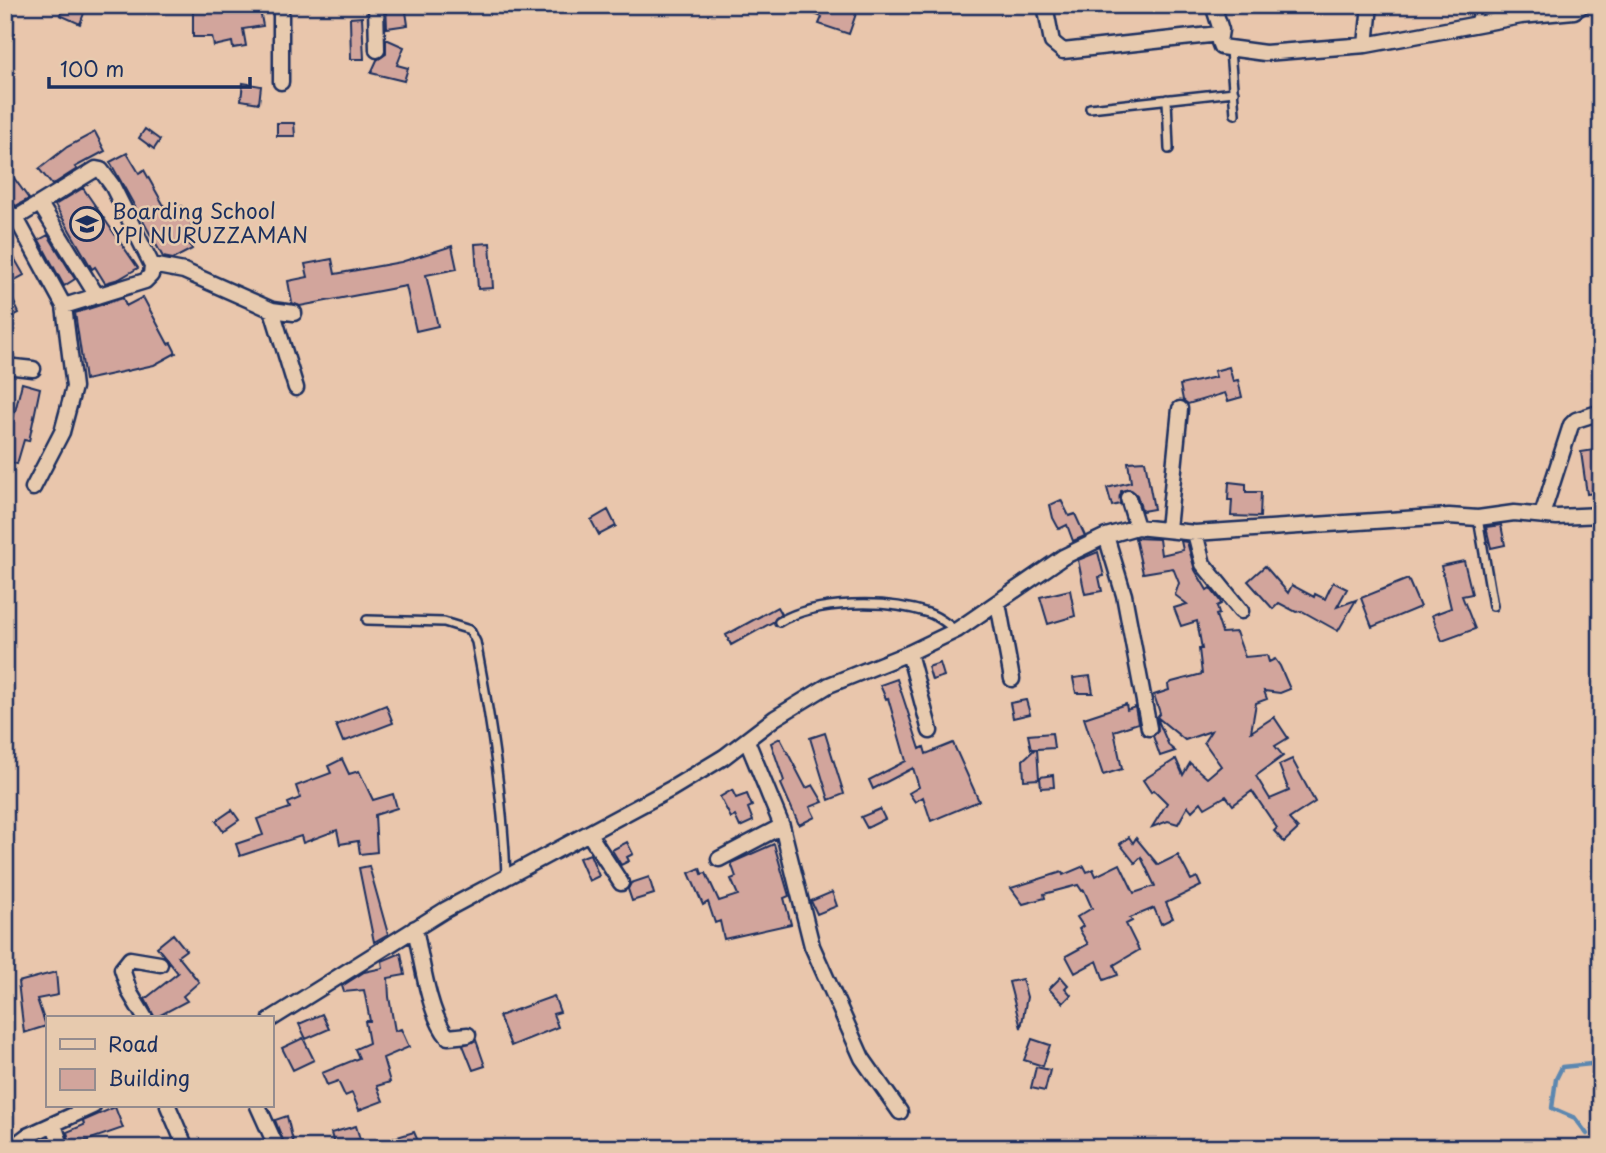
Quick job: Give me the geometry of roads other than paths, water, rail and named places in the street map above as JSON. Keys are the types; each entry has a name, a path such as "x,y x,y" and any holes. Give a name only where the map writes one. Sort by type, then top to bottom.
{"street":[{"path":"281,5 281,82"},
{"path":"376,5 377,50"},
{"path":"1045,5 1052,42 1063,51 1219,34"},
{"path":"1213,5 1221,30 1221,47 1265,53 1367,45 1521,16 1559,14 1574,11 1583,5"},
{"path":"1367,45 1370,5"},
{"path":"33,488 62,432 75,387 64,306 11,214 40,204 96,169 101,170 112,185 152,265 151,275 145,281 64,306"},
{"path":"40,204 97,296"},
{"path":"152,265 184,271 272,310 294,313"},
{"path":"272,310 296,388"},
{"path":"5,366 33,369"},
{"path":"1168,529 1180,410"},
{"path":"1542,515 1571,425 1576,420 1601,412"},
{"path":"1128,498 1137,527"},
{"path":"273,1017 506,876 671,789 747,741 775,718 829,685 909,653 957,630 1063,556 1106,536 1137,527 1195,533 1449,516 1478,518 1514,513 1601,514"},
{"path":"1195,533 1203,564 1241,611"},
{"path":"1106,536 1124,595 1149,728"},
{"path":"998,603 1012,679"},
{"path":"909,653 930,731"},
{"path":"747,741 782,826 812,947 862,1058 900,1112"},
{"path":"719,859 782,826"},
{"path":"589,834 621,883"},
{"path":"415,929 443,1031 448,1037 468,1035"},
{"path":"144,1016 130,993 122,969 130,959 160,964"},
{"path":"11,1148 27,1136 89,1108"},
{"path":"169,1108 186,1148"},
{"path":"259,1108 277,1148"},
{"path":"54,1125 62,1148"}],"lane":[{"path":"1474,24 1481,5"},
{"path":"1230,50 1235,114"},
{"path":"1090,108 1234,92"},
{"path":"1167,99 1169,149"},
{"path":"1478,518 1493,606"},
{"path":"779,622 794,613 859,605 923,612 957,630"},
{"path":"367,620 444,622 470,630 476,642 492,725 504,811 506,876"}],"waterway":[{"path":"1587,1134 1575,1118 1552,1108 1556,1079 1562,1067 1601,1063"}],"place":[{"name":"Boarding School YPI NURUZZAMAN","path":"87,224"}]}
